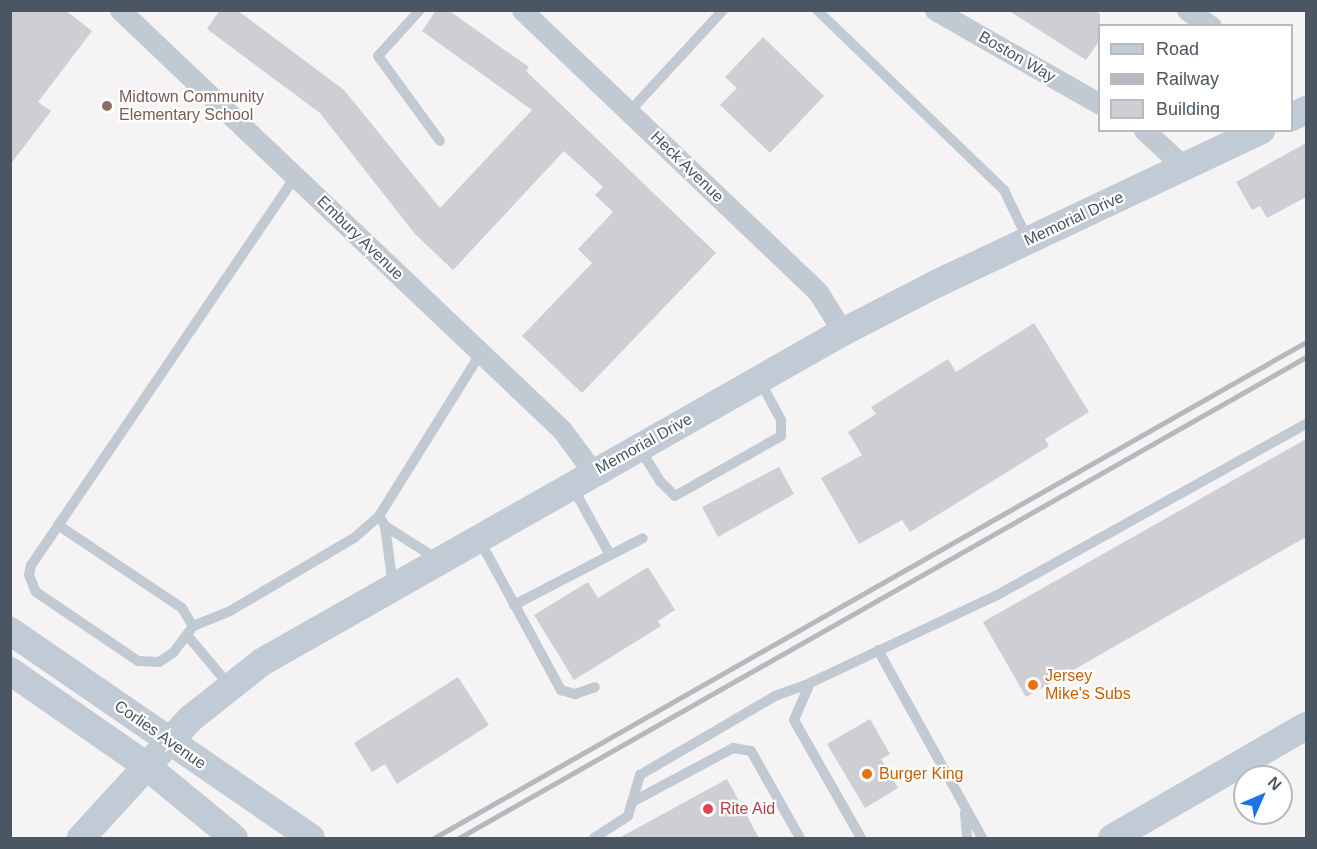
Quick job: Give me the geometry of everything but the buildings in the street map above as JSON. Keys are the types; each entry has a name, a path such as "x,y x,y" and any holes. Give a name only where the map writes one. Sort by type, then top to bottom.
{"street":[{"name":"Embury Avenue","path":"120,10 561,430 582,478"},
{"name":"Heck Avenue","path":"522,10 818,292 843,332"},
{"name":"Boston Way","path":"935,10 1098,103"},
{"path":"1187,10 1208,24"},
{"path":"1146,132 1185,168"},
{"name":"Memorial Drive","path":"81,838 145,765 171,742 190,719 262,662 582,478 843,332 1028,240 1258,132"},
{"name":"Corlies Avenue","path":"10,631 310,838"},
{"name":"Corlies Avenue","path":"10,671 145,765 234,838"},
{"path":"1112,838 1306,726"}],"lane":[{"path":"420,10 378,56 440,141"},
{"path":"629,112 723,10"},
{"path":"817,10 1004,190 1028,240"},
{"path":"295,177 32,565 29,575 36,592 138,661 159,662 173,653 190,630 214,620 382,521 481,353"},
{"path":"638,447 660,481 675,496 738,461 781,436 781,420 759,379"},
{"path":"594,838 628,816 640,775 775,696 810,683 1001,593 1306,424"},
{"path":"582,478 609,553"},
{"path":"382,521 440,560"},
{"path":"382,521 393,587"},
{"path":"58,525 182,608 190,630 230,686"},
{"path":"478,538 561,690 575,694 595,687"},
{"path":"514,605 609,553 643,538"},
{"path":"878,650 965,813 982,838"},
{"path":"810,683 794,720 861,838"},
{"path":"632,802 733,748 751,751 800,838"},
{"path":"965,813 967,838"}],"railway":[{"path":"434,838 1306,342"},
{"path":"459,838 1306,357"}],"place":[{"name":"Midtown Community Elementary School","path":"107,106"},
{"name":"Jersey Mike's Subs","path":"1033,685"},
{"name":"Burger King","path":"867,774"},
{"name":"Rite Aid","path":"708,809"}]}
